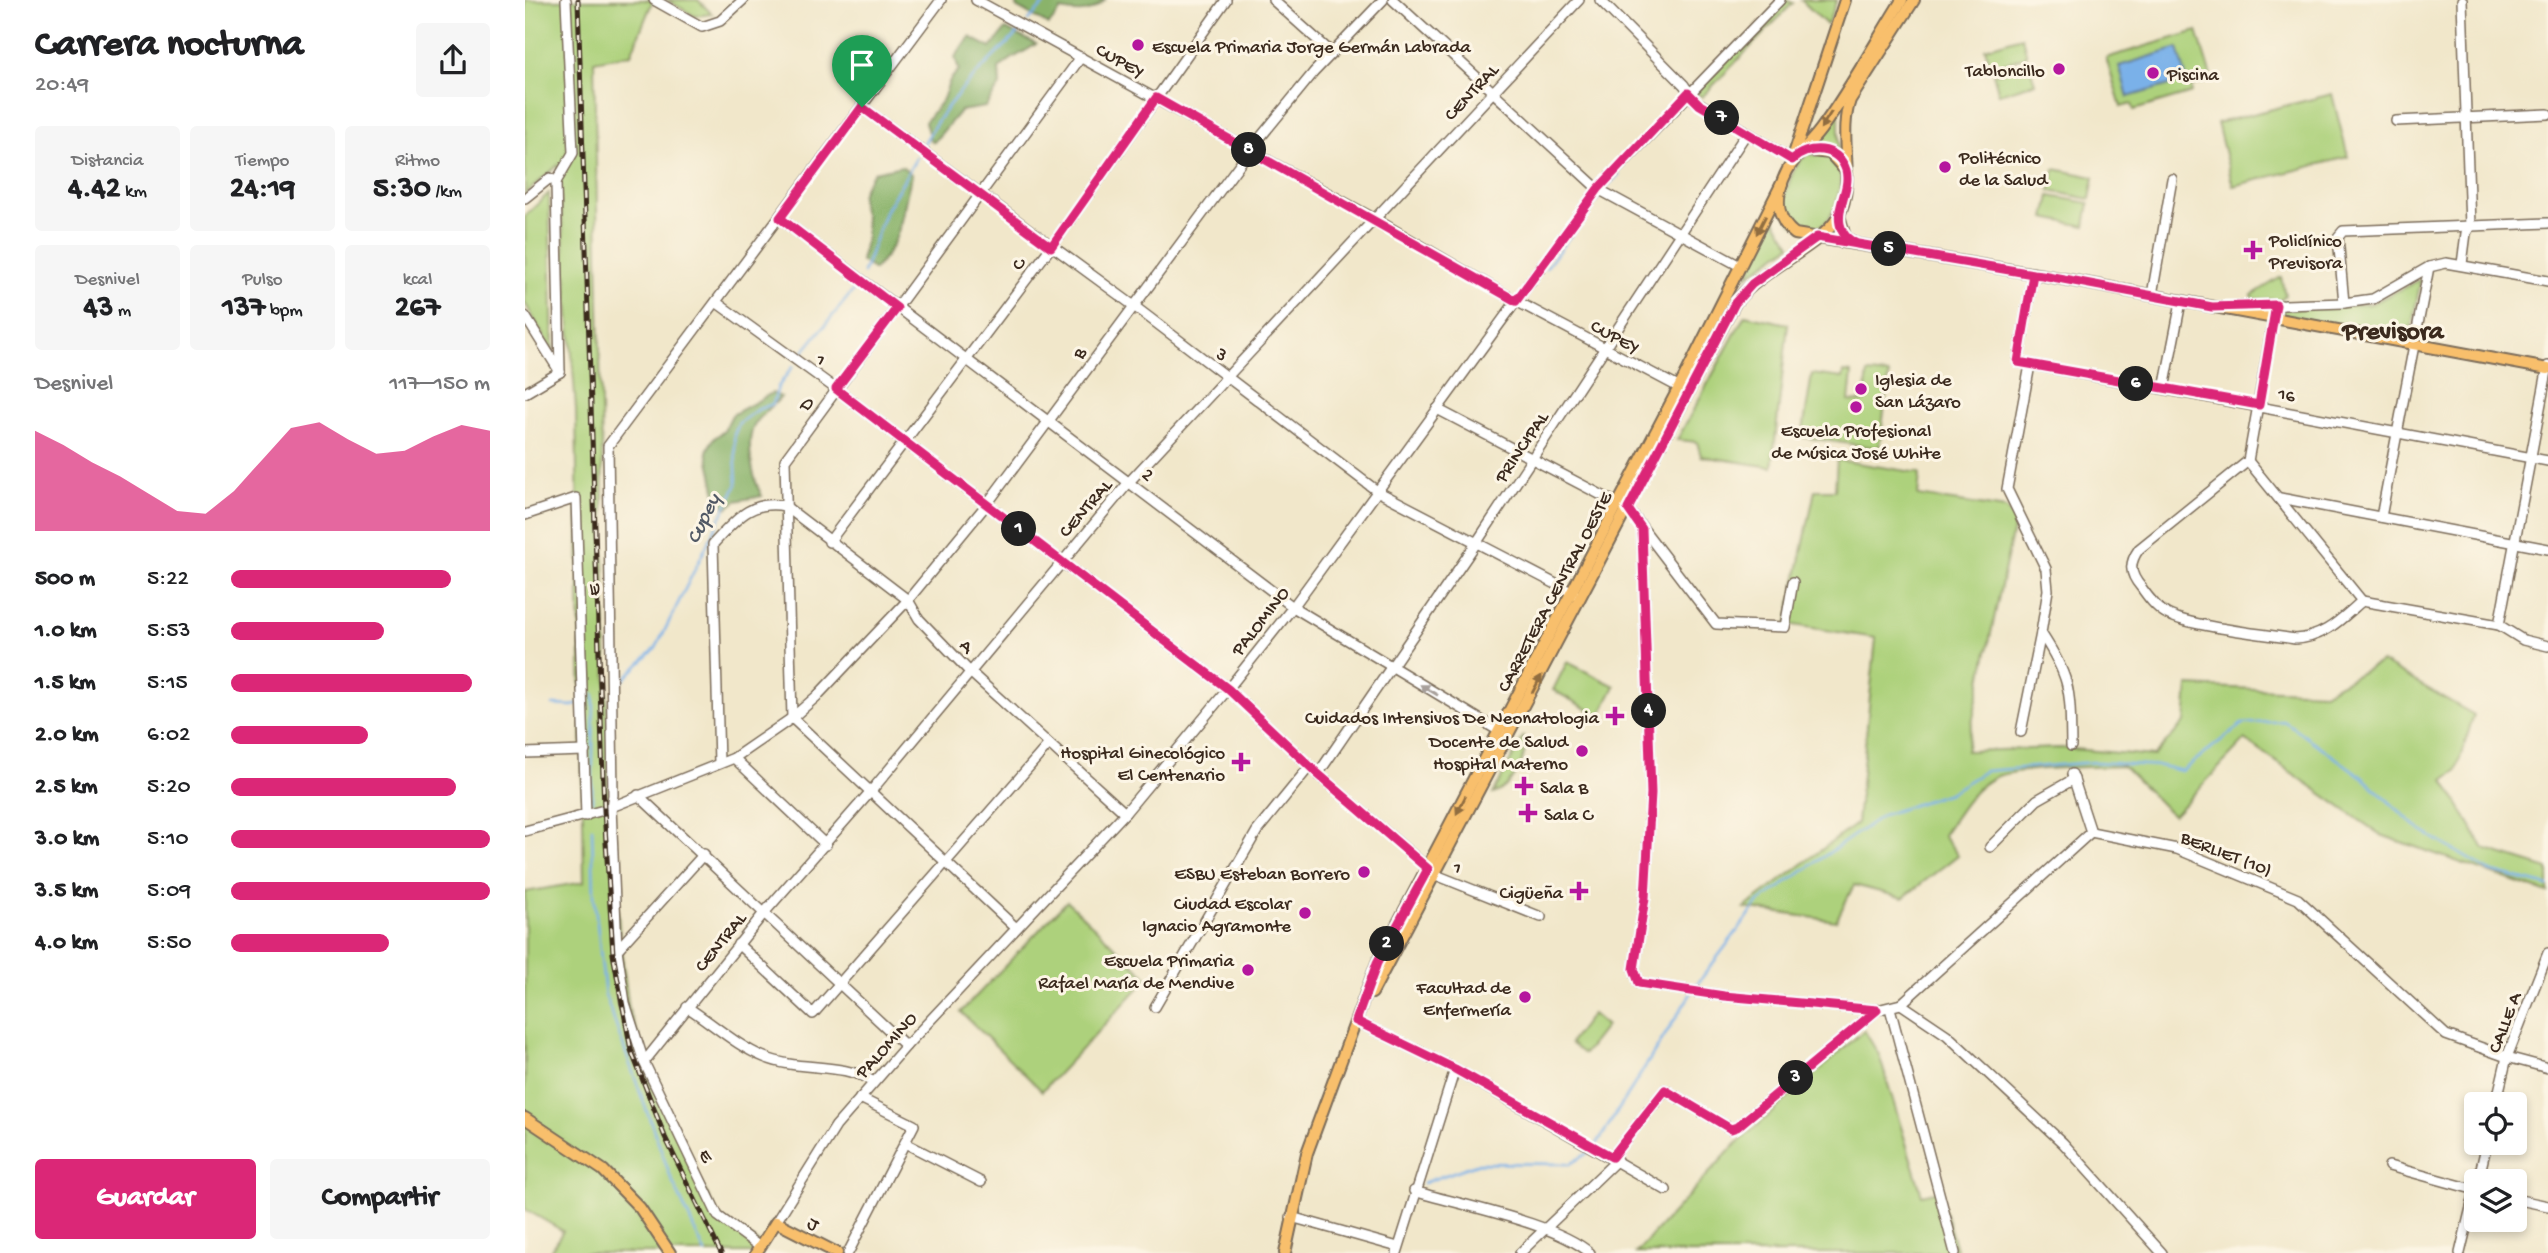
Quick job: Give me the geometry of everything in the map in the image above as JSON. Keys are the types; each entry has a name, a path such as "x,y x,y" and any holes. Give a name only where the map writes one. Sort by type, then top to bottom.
{"main road":[{"path":"1799,249 1787,228 1779,205 1782,184 1845,0"},
{"path":"1792,160 1822,128 1902,0"},
{"path":"1817,237 1839,215 1846,189 1846,113 1850,100 1914,0"},
{"path":"1803,150 1831,153 1846,171"},
{"name":"CARRETERA CENTRAL OESTE","path":"1285,1253 1291,1217 1321,1109 1357,1018 1684,390 1782,184"},
{"path":"1839,215 1845,237 1857,244"},
{"path":"1787,228 1795,234 2152,295 2413,346 2548,368"},
{"name":"CARRETERA CENTRAL OESTE","path":"1684,390 1743,292 1817,237"},
{"path":"525,1118 603,1170 640,1209 670,1253"},
{"name":"PALOMINO","path":"758,1250 776,1222"},
{"name":"J","path":"776,1222 837,1253"}],"street":[{"path":"560,372 562,355 556,182 573,153 566,0"},
{"path":"653,0 702,27 720,21 743,0"},
{"name":"E","path":"758,1250 718,1216 644,1062 625,1003 617,950 611,807 608,446 941,0"},
{"name":"CUPEY","path":"977,0 1375,219 1516,301 1684,390"},
{"name":"C","path":"829,542 1051,247 1226,0"},
{"path":"1273,0 1332,53"},
{"name":"B","path":"525,831 586,816 734,758 792,718 908,600 987,504 1249,150 1332,53 1383,0"},
{"path":"1393,0 1598,189 1741,266"},
{"name":"CENTRAL","path":"644,1062 738,944 872,790 1130,481 1579,0"},
{"path":"1600,0 1684,85 1688,93 1747,134 1792,160"},
{"name":"PALOMINO","path":"776,1222 836,1126 906,1046 1125,813 1228,689 1293,607 1598,189 1780,0"},
{"path":"2462,0 2470,226 2466,233 2462,264"},
{"name":"D","path":"792,718 785,460 981,197 1081,57"},
{"name":"3","path":"862,107 981,197 1134,306 1377,491 1577,595"},
{"path":"2396,121 2548,114"},
{"name":"PRINCIPAL","path":"1318,774 1477,542 1747,134"},
{"path":"525,198 544,181 551,178 556,182"},
{"path":"2152,295 2172,179"},
{"name":"2","path":"780,218 1293,607 1504,734"},
{"path":"2344,303 2338,237 2343,231 2548,223"},
{"path":"2212,307 2344,303 2373,299 2429,267 2462,264 2548,281"},
{"path":"2381,517 2429,267"},
{"name":"16","path":"2033,274 2018,362 2548,461"},
{"name":"1","path":"716,302 836,389 1228,689 1318,774 1432,872 1541,916"},
{"path":"2164,389 2181,302"},
{"path":"2276,305 2248,461 2139,549 2131,560 2131,571 2156,606 2181,619 2295,639 2311,639 2325,632 2362,601"},
{"path":"525,316 560,372"},
{"path":"2021,732 2048,590 2046,569 2007,489 2030,365"},
{"path":"2499,625 2548,368"},
{"path":"525,393 560,372"},
{"path":"1437,409 1623,506 1716,624 1785,627 1793,582"},
{"path":"2248,461 2362,601 2499,625 2523,640 2548,646"},
{"path":"525,515 576,498 586,816"},
{"path":"2280,498 2548,549"},
{"path":"719,763 713,544 753,507 767,502 785,506"},
{"name":"A","path":"785,506 908,600 919,619 969,671 1125,813"},
{"path":"1642,529 1651,793 1645,898 1634,969 1639,983 1877,1010 1901,1004 2091,832 2073,777 2037,800 1990,847"},
{"path":"2041,633 2060,663 2070,689 2071,746"},
{"path":"792,718 872,790 1016,928"},
{"path":"738,944 813,1014 1049,744"},
{"path":"525,753 586,751"},
{"path":"734,758 825,845"},
{"path":"1155,1007 1257,831 1310,766"},
{"path":"638,795 906,1046"},
{"name":"BERLIET (10)","path":"2091,832 2177,849 2298,899 2446,1035 2507,1058 2548,1068"},
{"path":"617,950 704,854"},
{"name":"CALLE A","path":"2499,1092 2507,1058 2548,953"},
{"path":"1901,1004 1947,1035 2063,1143 2162,1253"},
{"path":"687,1007 763,1057 787,1064 862,1074 874,1082"},
{"path":"1890,1008 1955,1253"},
{"path":"1520,1253 1615,1159 1665,1090 1731,1129 1737,1127 1877,1010"},
{"path":"1357,1018 1455,1069 1666,1190"},
{"path":"1291,1217 1397,1250 1455,1069"},
{"path":"848,1253 915,1125 860,1098"},
{"path":"905,1143 981,1182"},
{"path":"2389,1166 2464,1186"},
{"path":"1414,1191 1546,1230 1582,1246 1590,1253"},
{"path":"2527,1202 2548,1206"},
{"path":"2460,1253 2465,1232"}],"green space":[{"path":"525,0 653,0 631,54 594,61 609,796 620,942 629,1010 669,1118 718,1216 758,1242 753,1253 549,1253 563,1231 525,1209 525,892 584,882 576,409 558,165 525,194"},
{"path":"667,0 698,0 712,14 695,16"},
{"path":"1019,0 1105,0 1085,12 1061,10 1049,25 1016,7"},
{"path":"1785,0 1793,3 1702,97 1696,93"},
{"path":"1801,0 1837,0 1827,25"},
{"path":"1006,29 1036,44 999,69 1000,86 985,107 960,111 934,142 930,140 925,122 943,99 950,80 959,70 955,57 970,37 991,48"},
{"path":"2197,31 2212,80 2191,86 2192,93 2134,110 2132,104 2121,107 2106,58"},
{"path":"2022,37 2027,56 1991,67 1985,48"},
{"path":"2029,64 2035,83 1999,94 1993,74"},
{"path":"2332,94 2348,157 2233,186 2217,123"},
{"path":"1839,111 1839,150 1816,144"},
{"path":"1809,154 1830,157 1841,175 1838,198 1832,214 1823,224 1808,229 1793,224 1785,211 1784,202 1795,169"},
{"path":"902,166 912,175 900,225 892,247 874,270 861,261 866,234 861,204 862,191 874,172"},
{"path":"2055,169 2094,177 2090,199 2050,191"},
{"path":"549,193 553,353 525,303 525,216"},
{"path":"2050,196 2089,203 2085,226 2045,218"},
{"path":"1774,218 1791,245 1747,276"},
{"path":"2281,277 2285,295 2280,300 2254,299 2252,295"},
{"path":"2421,279 2409,339 2279,314 2284,308 2371,304"},
{"path":"1745,315 1788,324 1772,467 1701,456 1697,442 1677,440"},
{"path":"1844,372 1852,373 1849,401 1864,402 1868,373 1889,375 1879,448 1802,437 1812,374 1843,378"},
{"path":"772,393 781,397 754,426 750,442 753,471 762,496 736,501 727,508 717,499 707,451 713,439 724,431 732,415"},
{"path":"1837,460 1920,473 1918,496 2006,509 2015,520 1966,751 2061,748 2154,756 2185,722 2188,686 2325,692 2381,662 2474,715 2456,771 2444,780 2484,849 2548,869 2548,893 2381,835 2245,740 2173,816 2123,766 2055,768 2003,774 1978,789 1943,835 1958,855 1903,898 1854,885 1836,921 1744,908 1857,823 1876,638 1787,624 1815,490 1835,490"},
{"path":"1567,662 1615,686 1600,716 1553,690"},
{"path":"1523,737 1524,753 1518,770 1506,786 1493,794"},
{"path":"1067,901 1148,978 1042,1091 961,1012"},
{"path":"1592,1014 1606,1026 1584,1054 1570,1043"},
{"path":"1864,1030 1879,1055 1922,1195 1939,1191 1957,1253 1636,1253 1732,1148"}],"water":[{"name":"Piscina","path":"2178,48 2187,80 2128,97 2119,66"}],"waterway":[{"name":"Cupey","path":"1028,21 1048,0"},
{"name":"Cupey","path":"923,145 955,98 1019,32"},
{"name":"Cupey","path":"863,273 886,210 917,157"},
{"path":"1609,184 1619,174"},
{"path":"1546,268 1600,196"},
{"name":"Cupey","path":"800,356 857,286"},
{"name":"Cupey","path":"618,685 656,648 737,484 734,435 739,423 759,409 773,404 778,387 793,366"},
{"path":"592,801 594,694"},
{"name":"Cupey","path":"553,705 573,706 579,703"},
{"path":"1597,1144 1695,987 1759,902 1883,815 1949,793 1985,771 2095,762 2161,766 2182,771 2242,724 2284,721 2361,776 2420,830 2489,871 2548,886"},
{"path":"592,828 594,896 605,995 671,1178 705,1253"},
{"path":"1423,1183 1479,1163 1570,1164 1591,1151"}],"railway":[{"path":"578,0 604,810 613,954 631,1050 665,1137 721,1253"}],"place":[{"name":"Escuela Primaria Jorge Germán Labrada","path":"1138,45"},
{"name":"Tabloncillo","path":"2059,69"},
{"name":"Piscina","path":"2153,73"},
{"name":"Politécnico de la Salud","path":"1945,167"},
{"name":"Policlínico Previsora","path":"2253,250"},
{"name":"Iglesia de San Lázaro","path":"1861,389"},
{"name":"Escuela Profesional de Música José White","path":"1856,407"},
{"name":"Cuidados Intensivos De Neonatologia","path":"1615,716"},
{"name":"Docente de Salud Hospital Materno","path":"1582,751"},
{"name":"Hospital Ginecológico El Centenario","path":"1241,762"},
{"name":"Sala B","path":"1524,786"},
{"name":"Sala C","path":"1528,813"},
{"name":"ESBU Esteban Borrero","path":"1364,872"},
{"name":"Cigüeña","path":"1579,891"},
{"name":"Ciudad Escolar Ignacio Agramonte","path":"1305,913"},
{"name":"Escuela Primaria Rafael María de Mendive","path":"1248,970"},
{"name":"Facultad de Enfermería","path":"1525,997"}],"district":[{"name":"Previsora","path":"2393,329"}],"route":[{"path":"862,107 780,218 897,308 836,389 1228,689 1318,774 1428,869 1377,963 1356,1021 1455,1069 1612,1157 1665,1090 1731,1129 1737,1127 1877,1010 1724,996 1639,983 1634,969 1645,898 1651,793 1642,529 1628,509 1743,292 1817,237 1857,244 1952,260 2033,274 2042,275 2212,307 2276,305 2259,405 2018,362 2033,274 1857,244 1845,237 1841,227 1839,215 1847,180 1846,171 1837,158 1831,153 1814,149 1803,150 1792,160 1700,105 1688,93 1598,189 1516,301 1375,219 1156,98 1051,247 862,107"}]}
